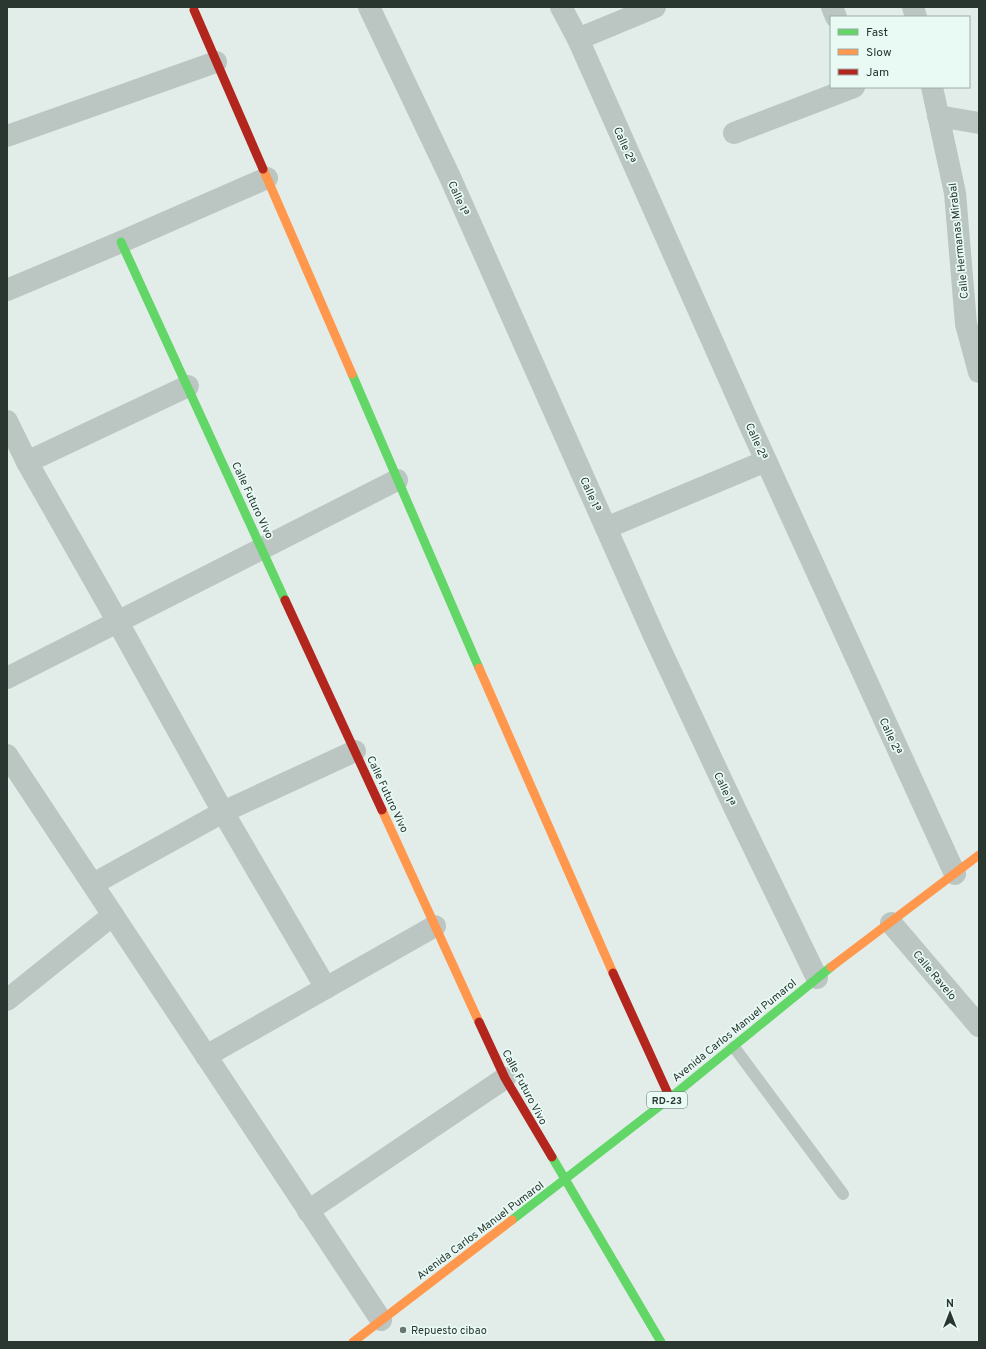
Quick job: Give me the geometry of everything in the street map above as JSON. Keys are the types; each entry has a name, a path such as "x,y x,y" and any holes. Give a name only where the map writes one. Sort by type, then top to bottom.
{"street":[{"name":"Calle 1ª","path":"369,7 452,183 655,638 729,797 817,978"},
{"name":"Calle 2ª","path":"561,7 578,39 766,461 955,874"},
{"path":"578,39 655,7"},
{"path":"194,10 596,937 670,1098"},
{"path":"7,136 216,62"},
{"path":"734,133 851,88"},
{"name":"Calle Hermanas Mirabal","path":"932,88 955,193 979,372"},
{"path":"938,116 979,123"},
{"path":"7,290 267,178"},
{"name":"Calle Futuro Vivo","path":"121,242 505,1078 564,1181 660,1342"},
{"path":"27,462 188,386"},
{"path":"7,421 27,462 223,812 326,988"},
{"path":"606,528 766,461"},
{"path":"7,678 397,480"},
{"path":"93,884 223,812 355,751"},
{"path":"7,755 13,778 93,884 381,1320"},
{"name":"Avenida Carlos Manuel Pumarol","path":"353,1342 564,1181 734,1047 817,978 979,855"},
{"path":"7,1000 113,915"},
{"name":"Calle Ravelo","path":"891,923 979,1026"},
{"path":"206,1056 435,926"},
{"path":"308,1211 505,1078"}],"lane":[{"path":"734,1047 843,1194"}],"traffic: fast":[{"path":"121,242 285,600"},
{"path":"352,374 479,668"},
{"path":"512,1220 670,1098 831,967"},
{"path":"552,1157 661,1342"}],"traffic: slow":[{"path":"263,169 352,374"},
{"path":"479,668 613,973"},
{"path":"382,810 479,1022"},
{"path":"831,967 979,855"},
{"path":"353,1342 512,1220"}],"traffic: jam":[{"path":"194,10 263,169"},
{"path":"285,600 382,810"},
{"path":"613,973 670,1098"},
{"path":"479,1022 505,1078 552,1157"}],"place":[{"name":"Repuesto cibao","path":"403,1330"}]}
